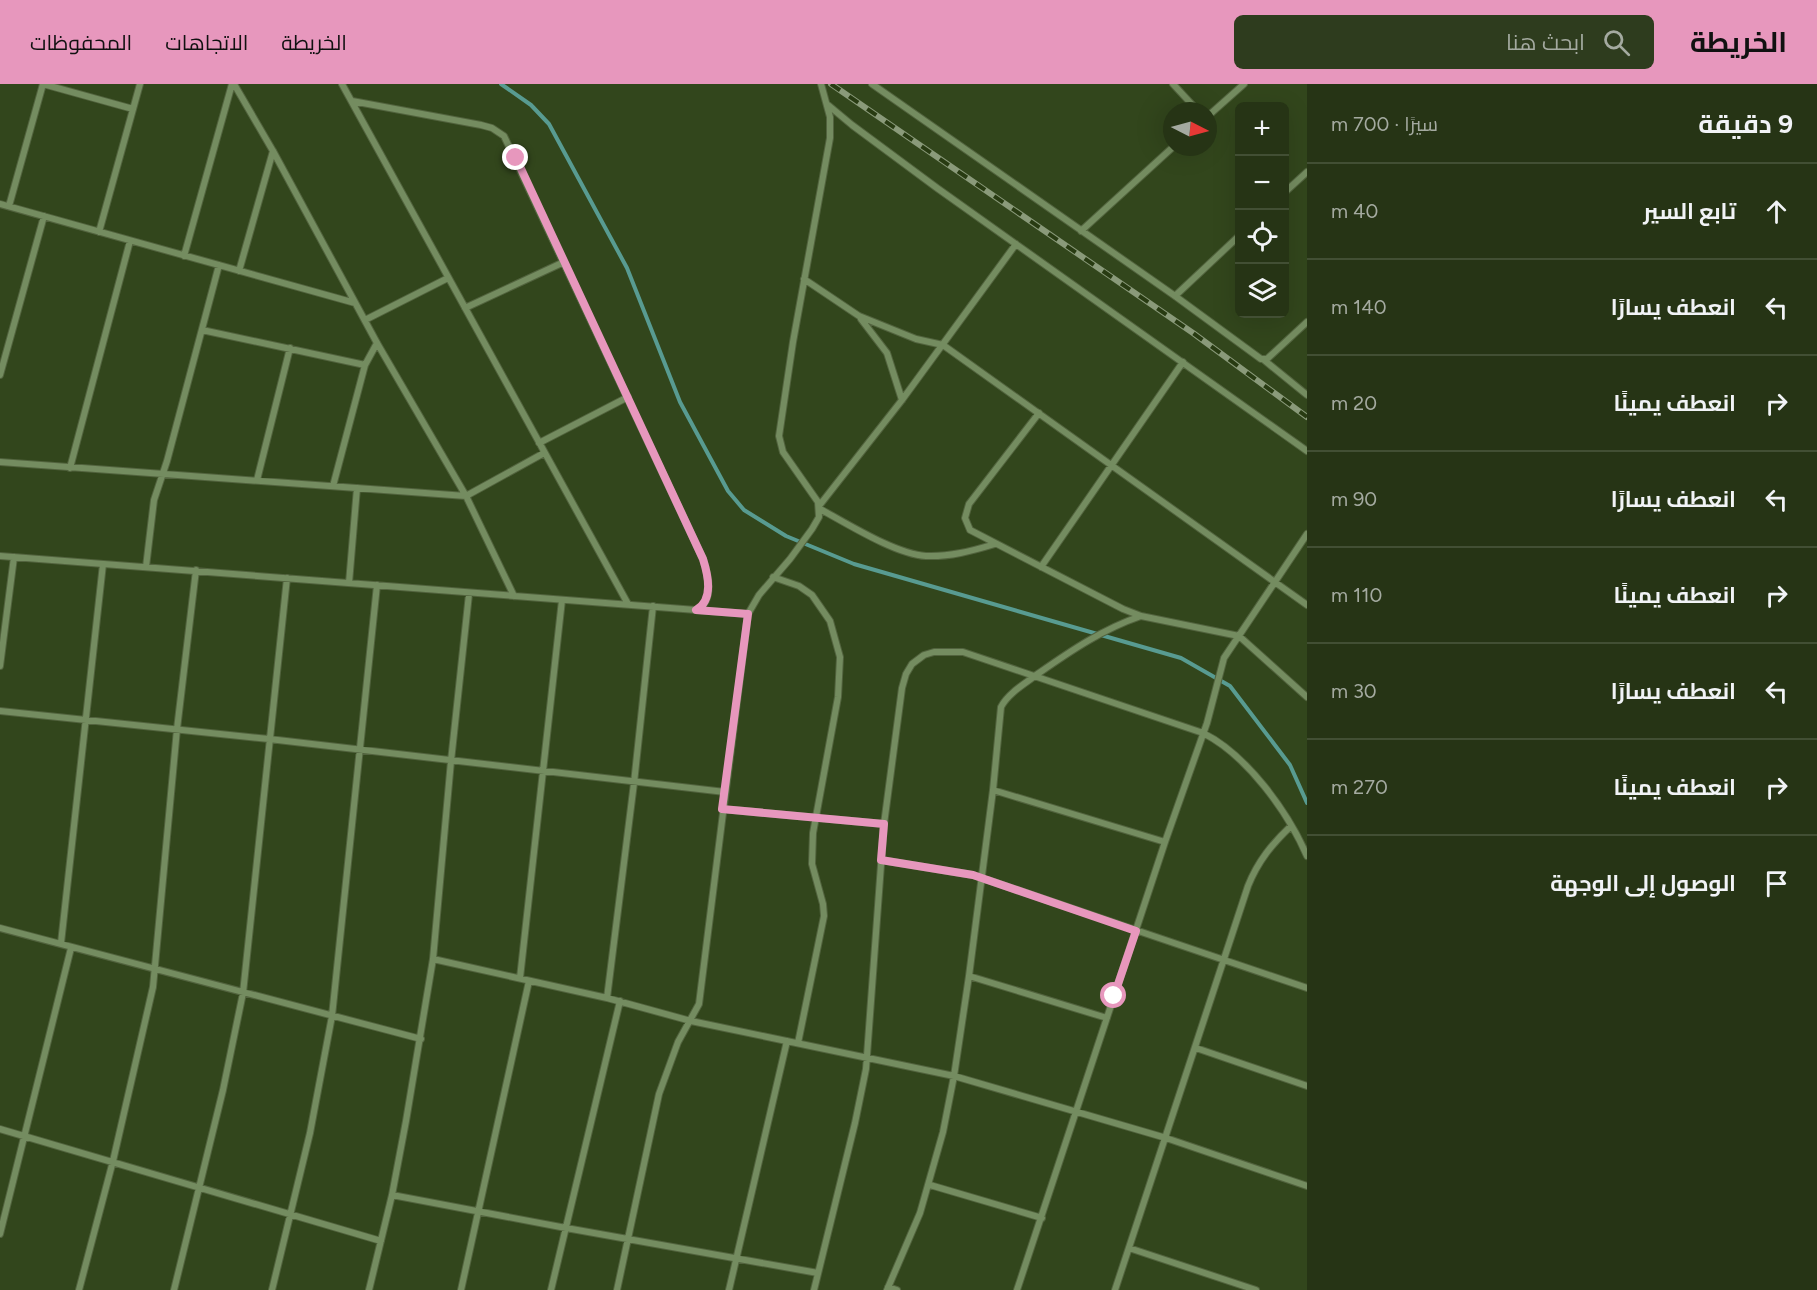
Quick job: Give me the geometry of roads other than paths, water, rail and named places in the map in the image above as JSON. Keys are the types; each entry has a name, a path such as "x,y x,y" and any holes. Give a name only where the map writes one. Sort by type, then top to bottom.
{"street":[{"path":"9,206 43,84 133,109"},
{"path":"99,232 140,84"},
{"path":"233,84 273,151 377,343 466,496 514,596"},
{"path":"184,256 233,84"},
{"path":"342,84 628,604"},
{"path":"821,84 830,117 830,138 782,406 779,436 783,452 819,508 906,552 926,556 950,555 995,544"},
{"path":"872,84 1264,360 1307,395"},
{"path":"1173,84 1190,102"},
{"path":"1217,108 1244,84"},
{"path":"352,102 481,125 498,131 507,141 706,568 709,586 707,596 702,607 696,610"},
{"path":"825,103 1016,244 1307,452"},
{"path":"239,271 273,151"},
{"path":"1081,231 1163,156"},
{"path":"1289,188 1307,172"},
{"path":"0,204 355,303"},
{"path":"0,375 44,216"},
{"path":"1175,297 1235,240"},
{"path":"70,468 130,241"},
{"path":"617,1290 659,1095 672,1057 699,1004 701,995 722,809 748,614 759,595 812,529 819,517 819,508 902,400 1016,244"},
{"path":"465,308 564,262"},
{"path":"146,567 154,501 219,265"},
{"path":"365,320 448,278"},
{"path":"804,279 859,316 916,339 943,345 1307,605"},
{"path":"859,316 887,353 902,400"},
{"path":"1264,360 1307,322"},
{"path":"202,330 365,365"},
{"path":"333,486 365,365 377,343"},
{"path":"257,480 290,348"},
{"path":"1041,567 1184,362"},
{"path":"539,443 627,397"},
{"path":"1039,413 969,504 966,511 966,524 970,530 1123,609 1142,616 1239,636 1307,697"},
{"path":"0,462 466,496 544,453"},
{"path":"349,583 357,488"},
{"path":"1017,1290 1213,704 1224,658 1307,534"},
{"path":"0,556 748,614"},
{"path":"0,666 14,557"},
{"path":"61,943 103,564"},
{"path":"79,1290 113,1161 149,1006 177,729 196,570"},
{"path":"773,577 799,586 812,595 830,621 840,657 838,697 814,817 812,858 824,916 798,1043"},
{"path":"174,1290 223,1090 243,993 287,578"},
{"path":"272,1290 324,1062 332,1016 377,585"},
{"path":"369,1290 392,1195 422,1039 433,959 469,594"},
{"path":"520,978 562,600"},
{"path":"608,998 653,606"},
{"path":"897,1290 887,1289 930,1185 944,1132 954,1076 993,790 1001,707 1012,694 1035,676 1102,632 1142,616"},
{"path":"814,1290 855,1123 867,1057 884,824 899,701 906,674 912,664 924,655 934,652 949,651 980,657 1203,733 1226,747 1267,788 1307,856"},
{"path":"0,711 269,739 451,762 725,792"},
{"path":"993,790 1165,842"},
{"path":"722,809 884,824"},
{"path":"1115,1290 1240,910 1258,864 1268,849 1291,826"},
{"path":"881,860 980,878 1224,962 1307,988"},
{"path":"0,928 422,1039"},
{"path":"0,1234 71,948"},
{"path":"433,959 608,998 691,1021 954,1076 1166,1138 1307,1186"},
{"path":"969,976 1107,1018"},
{"path":"461,1290 529,981"},
{"path":"551,1290 620,1001"},
{"path":"729,1290 787,1041"},
{"path":"1196,1048 1307,1086"},
{"path":"0,1129 381,1241"},
{"path":"930,1185 1042,1218"},
{"path":"392,1195 818,1273"},
{"path":"1129,1248 1256,1290"}],"waterway":[{"path":"501,84 531,105 549,124 627,268 680,402 728,491 744,510 786,536 854,564 1181,658 1230,686 1290,765 1307,803"}],"railway":[{"path":"831,84 1193,333 1307,417"}]}
